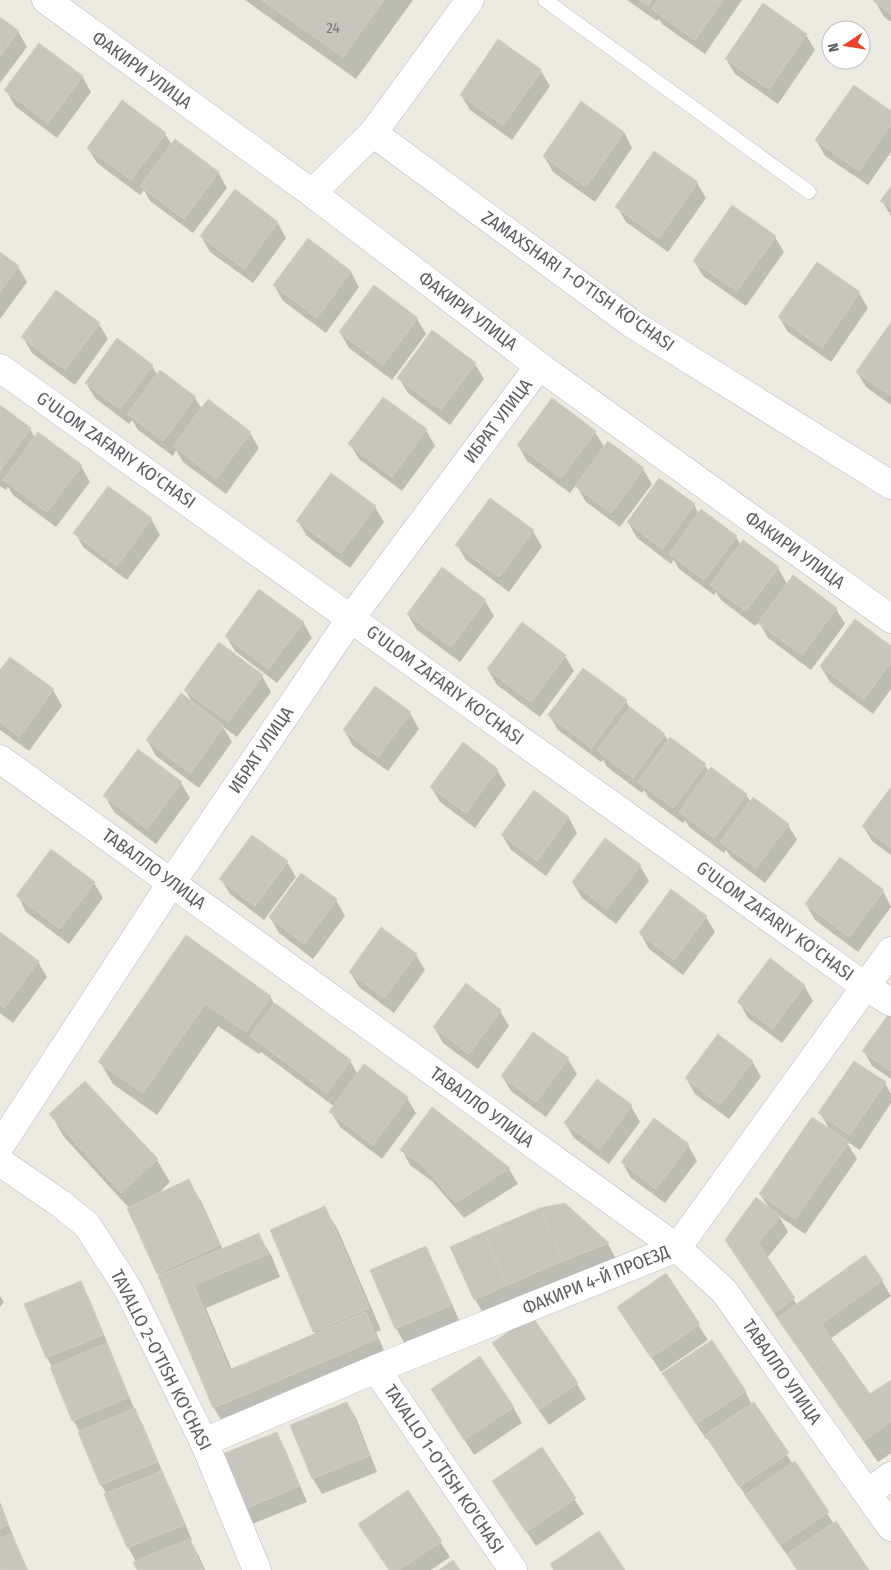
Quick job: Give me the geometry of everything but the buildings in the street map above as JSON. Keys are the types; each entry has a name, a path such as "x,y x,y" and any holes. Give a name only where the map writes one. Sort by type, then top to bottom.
{"street":[{"name":"ФАКИРИ УЛИЦА","path":"46,0 312,193 539,366 891,619"},
{"path":"312,193 373,133 470,0"},
{"name":"ZAMAXSHARI 1-O'TISH KO'CHASI","path":"373,133 631,323 891,484"},
{"name":"ИБРАТ УЛИЦА","path":"0,1146 172,882 351,618 539,366"},
{"name":"G'ULOM ZAFARIY KO'CHASI","path":"0,368 891,1002"},
{"name":"ТАВАЛЛО УЛИЦА","path":"0,759 677,1248 724,1291 891,1527"},
{"name":"ФАКИРИ 4-Й ПРОЕЗД","path":"204,1442 376,1369 677,1248 891,951"},
{"name":"TAVALLO 2-O'TISH KO'CHASI","path":"0,1162 61,1204 87,1225 128,1288 204,1442 257,1570"},
{"name":"TAVALLO 1-O'TISH KO'CHASI","path":"376,1369 513,1570"},
{"path":"868,1493 891,1476"}],"lane":[{"path":"544,0 809,192"}]}
